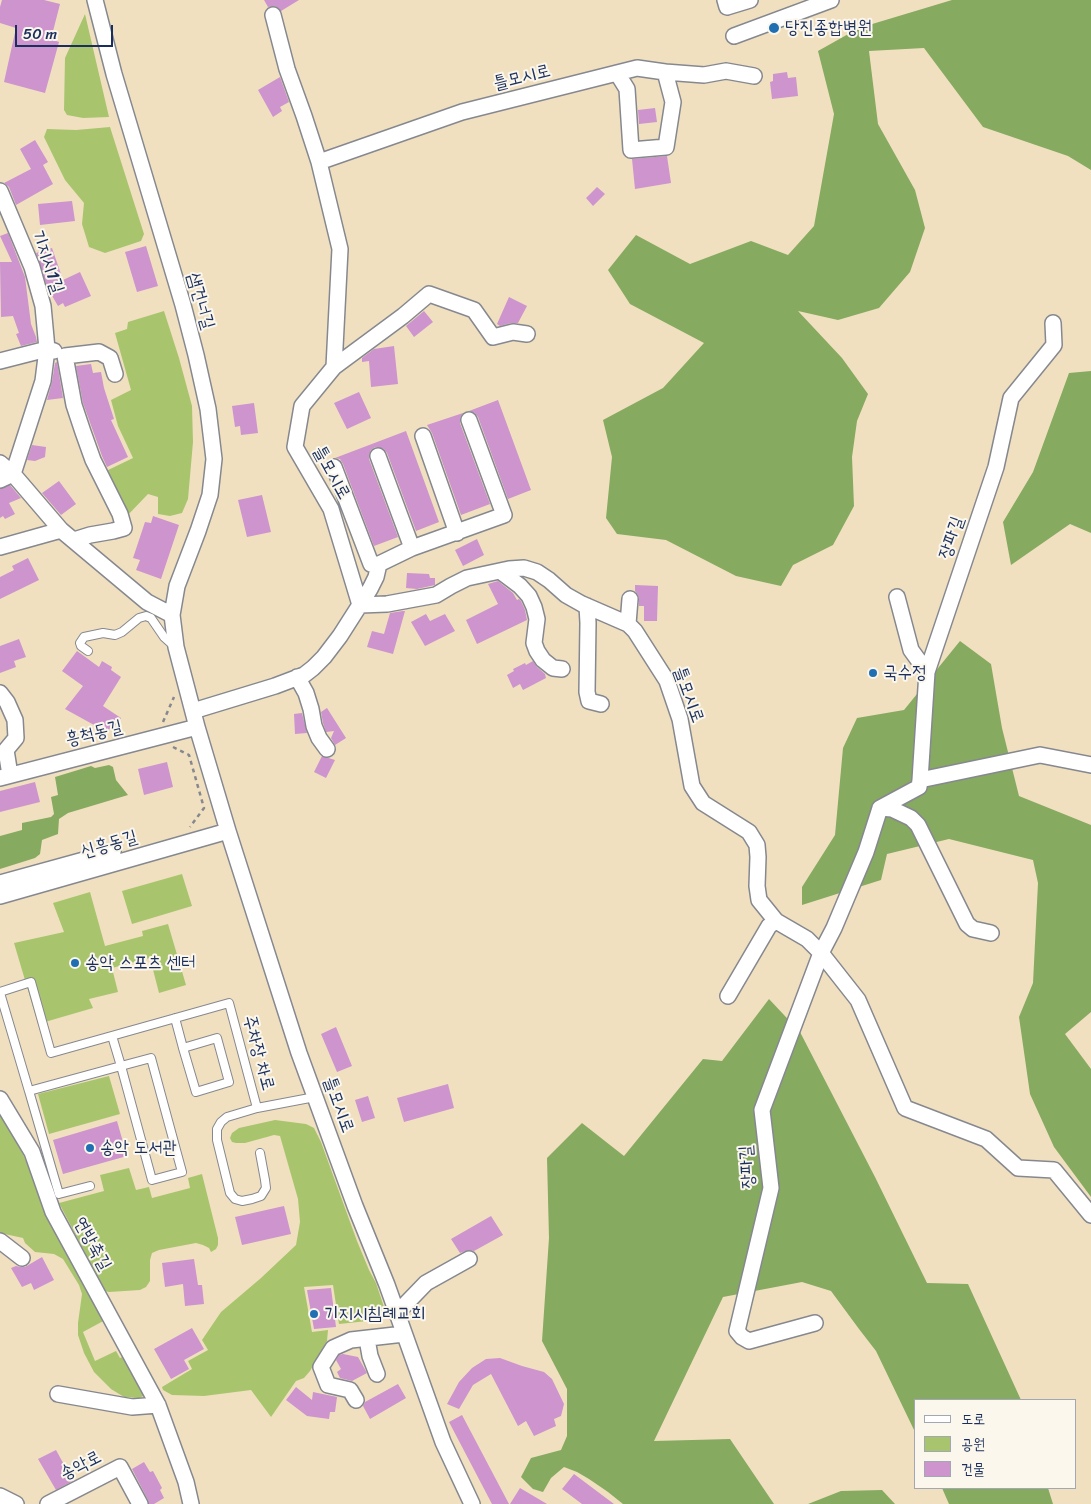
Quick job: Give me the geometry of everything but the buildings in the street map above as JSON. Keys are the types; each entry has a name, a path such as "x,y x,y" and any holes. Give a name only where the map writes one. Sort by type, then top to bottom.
{"street":[{"name":"샘건너길","path":"95,0 114,74 187,322 208,409 214,459 210,494 177,586 172,615"},
{"path":"725,0 726,7 750,0"},
{"path":"734,36 831,0"},
{"path":"272,16 287,69 319,162 340,249 334,367"},
{"name":"틀모시로","path":"319,162 462,112 637,68 704,75 726,71 754,76"},
{"path":"617,73 627,89 632,150 666,147 673,102 665,72"},
{"name":"기지시1길","path":"0,190 32,266 43,306 47,349 43,381 6,477"},
{"name":"틀모시로","path":"527,334 513,332 493,337 474,310 429,294 403,316 334,367 302,406 295,447 331,509 360,605 387,604 436,595 467,578 524,568 537,572 566,596 628,624 635,631 667,681 680,719 692,786 702,803 749,832 757,845 759,900 776,921"},
{"name":"장파길","path":"920,780 927,672 996,468 1011,398 1054,345 1053,323"},
{"path":"0,361 47,349 66,356 99,352 110,358 115,374"},
{"path":"66,356 74,405 83,432 93,460 120,514 124,528 74,540"},
{"path":"334,467 370,564 379,564 412,548 504,515 469,420"},
{"path":"423,436 457,533"},
{"path":"378,456 412,548"},
{"path":"0,463 6,477 61,530 147,602 172,615"},
{"path":"0,548 61,530"},
{"path":"193,711 298,678 313,668 324,657 360,605 376,577 379,564"},
{"path":"500,571 520,586 534,607 537,619 534,643 543,660 553,668 562,669"},
{"path":"896,597 911,650 927,672"},
{"path":"628,624 630,599"},
{"path":"587,606 587,692 589,701 601,704"},
{"name":"틀모시로","path":"172,615 176,647 197,727 279,991 315,1097 444,1442 472,1504"},
{"path":"298,678 306,693 314,726 319,738 327,749"},
{"path":"0,693 7,702 15,720 16,738 3,749 5,777"},
{"name":"흥척동길","path":"5,777 197,727"},
{"path":"880,808 919,787 920,780 1040,755 1091,765"},
{"path":"880,808 892,809 911,818 918,825 967,924 973,929 991,933"},
{"name":"장파길","path":"815,1323 749,1341 742,1337 737,1330 771,1188 762,1110 821,953 834,928 866,852 880,808"},
{"path":"0,883 227,826"},
{"name":"신흥동길","path":"0,896 227,826"},
{"path":"728,996 769,926 776,921 807,939 821,953 858,1000 905,1108 986,1139 1018,1168 1054,1170 1091,1215"},
{"name":"연방축길","path":"0,1099 32,1152 53,1212 158,1405 186,1482 191,1504"},
{"path":"0,1241 22,1258"},
{"path":"397,1313 426,1283 469,1259"},
{"path":"356,1400 350,1390 328,1385 321,1367 333,1348 351,1340 404,1334"},
{"path":"367,1339 370,1356 377,1374"},
{"path":"58,1394 132,1407 158,1405"},
{"name":"송악로","path":"48,1504 120,1467 140,1504"},
{"path":"0,1496 16,1504"}],"lane":[{"name":"틀모시로","path":"88,651 80,643 84,637 103,633 115,635 146,616 151,618 164,637 176,647"},
{"name":"주차장 차로","path":"90,1186 59,1194 0,993 31,982 51,1053 229,1003 257,1108 315,1097"},
{"name":"주차장 차로","path":"175,1018 183,1048 196,1092 229,1082 217,1038 183,1048"},
{"path":"29,1091 121,1066 150,1058 182,1172 152,1180 121,1066 112,1036"},
{"path":"257,1108 227,1117 216,1129 230,1193 235,1199 242,1201 261,1196 266,1188 260,1153"},
{"path":"24,1141 42,1136"}],"path":[{"path":"171,746 189,755 204,808 189,828"}],"green space":[{"path":"952,0 1091,0 1091,170 1068,156 983,127 924,48 869,51 878,124 915,190 925,228 910,272 879,308 838,320 798,311 842,358 868,394 857,421 852,457 854,506 833,545 793,565 781,586 736,576 666,540 617,534 606,518 612,457 603,420 663,388 704,343 630,304 608,270 636,235 690,264 751,241 788,255 814,226 834,114 818,51 859,28"},
{"path":"85,14 109,117 83,118 67,115 64,110 65,58"},
{"path":"110,127 144,234 141,241 105,253 89,247 82,224 84,203 65,180 44,137 47,129 76,130"},
{"path":"164,311 192,406 193,442 188,499 182,513 170,516 158,514 158,497 148,494 126,517 104,472 133,458 118,426 111,400 131,390 115,333 127,329 128,322"},
{"path":"1091,371 1091,533 1070,524 1011,565 1003,522 1033,472 1069,373"},
{"path":"960,641 991,664 1002,728 1019,796 1091,825 1091,1012 1065,1034 1091,1069 1091,1197 1054,1147 1030,1094 1019,1017 1033,983 1038,883 1033,860 949,839 887,854 881,880 802,905 802,887 835,835 843,748 857,718 904,710"},
{"path":"109,765 113,767 116,780 128,795 68,813 59,819 58,834 42,840 40,854 35,858 0,869 0,836 22,830 22,823 51,817 54,814 51,797 58,795 55,777 91,766 95,768"},
{"path":"182,874 192,906 132,924 122,891"},
{"name":"송악 스포츠 센터","path":"90,892 105,946 143,936 142,931 168,924 186,985 159,993 150,958 112,968 118,992 89,999 93,1008 38,1024 14,943 64,932 53,903"},
{"path":"769,999 800,1032 927,1283 968,1284 1021,1399 914,1399 914,1430 876,1351 831,1291 802,1282 723,1297 654,1441 730,1439 774,1504 623,1504 589,1479 564,1467 551,1478 543,1492 533,1489 521,1477 531,1458 561,1450 567,1436 567,1389 542,1341 549,1238 547,1158 582,1123 624,1156 703,1059 722,1061"},
{"path":"109,1076 120,1114 49,1134 38,1094"},
{"path":"0,1112 107,1319 83,1332 95,1361 116,1351 120,1358 127,1355 148,1394 139,1398 124,1397 111,1389 94,1372 84,1353 78,1335 82,1294 79,1285 63,1259 54,1254 35,1252 25,1243 23,1238 0,1233"},
{"path":"275,1120 306,1124 314,1128 321,1142 357,1241 376,1283 386,1313 377,1320 339,1324 333,1285 304,1287 312,1332 328,1330 327,1341 310,1371 304,1378 296,1381 271,1417 251,1390 204,1396 172,1395 163,1390 162,1387 192,1369 188,1361 208,1350 202,1340 221,1312 296,1245 300,1222 298,1199 280,1136 274,1135 245,1143 232,1142 230,1138 232,1133 239,1128"},
{"path":"129,1168 136,1190 149,1187 152,1198 190,1188 188,1178 202,1174 218,1238 218,1245 211,1252 209,1248 196,1243 152,1253 150,1281 146,1287 140,1290 109,1292 105,1291 59,1203 104,1191 100,1175"},
{"path":"942,1489 1048,1489 1053,1504 949,1504"},
{"path":"882,1490 895,1504 808,1504 841,1491"}],"place":[{"name":"당진종합병원","path":"774,28"},
{"name":"국수정","path":"873,673"},
{"name":"송악 스포츠 센터","path":"75,963"},
{"name":"송악 도서관","path":"90,1148"},
{"name":"기지시침례교회","path":"314,1314"}]}
